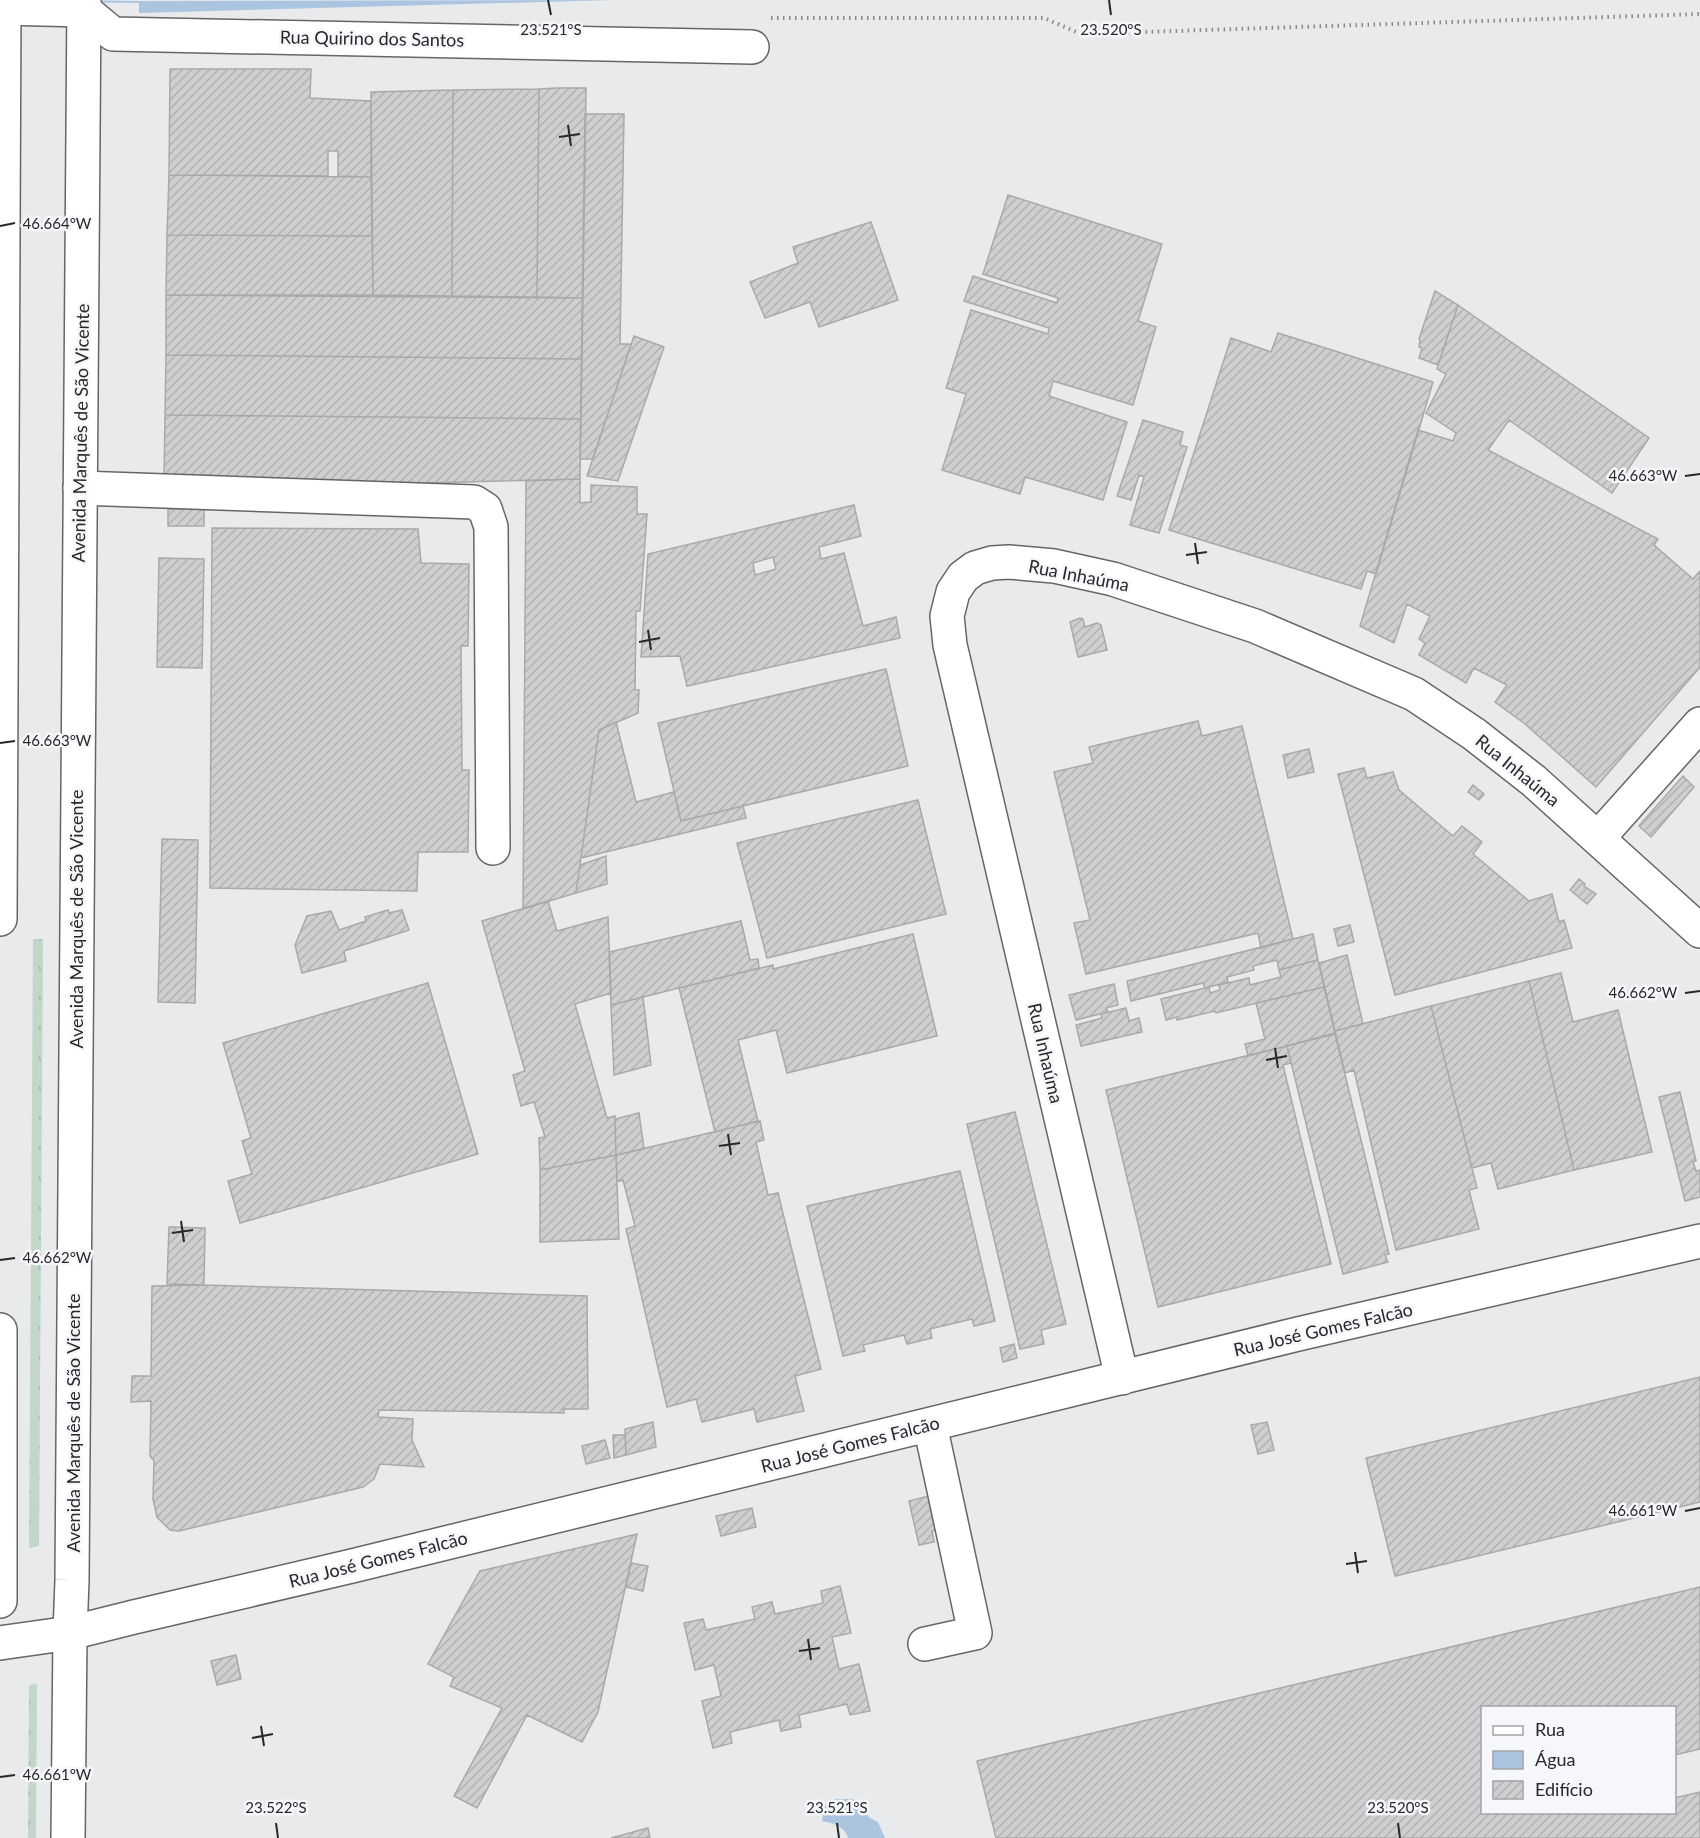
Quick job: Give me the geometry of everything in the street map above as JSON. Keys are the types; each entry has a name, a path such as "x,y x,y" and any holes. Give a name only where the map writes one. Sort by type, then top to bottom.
{"street":[{"path":"0,919 3,6 84,5"},
{"name":"Rua Quirino dos Santos","path":"84,5 113,34 752,47"},
{"name":"Avenida Marquês de São Vicente","path":"68,1838 84,5"},
{"path":"80,488 474,502 485,509 491,527 493,848"},
{"name":"Rua Inhaúma","path":"1122,1378 950,645 947,616 953,592 963,578 975,568 992,563 1009,562 1054,566 1113,579 1256,626 1414,694 1491,747 1533,781 1700,931"},
{"path":"1598,838 1700,724"},
{"name":"Rua José Gomes Falcão","path":"0,1642 70,1634 1309,1332 1700,1241"},
{"path":"0,1330 0,1601"},
{"path":"925,1644 975,1633 930,1425"}],"path":[{"path":"1308,26 1700,14"}],"green space":[{"path":"33,939 43,939 39,1546 29,1548"},
{"path":"37,1684 36,1838 28,1838 29,1685"}],"water":[{"path":"614,0 139,13 139,3 0,1"},
{"path":"835,1799 853,1799 870,1818 878,1822 885,1838 848,1838 841,1828 822,1821 824,1806"}],"building":[{"path":"170,69 311,69 310,98 371,101 371,177 338,176 338,151 328,151 328,176 169,175"},
{"path":"586,88 583,298 537,297 539,89"},
{"path":"539,89 537,297 452,296 453,90"},
{"path":"453,90 452,296 373,295 371,92"},
{"path":"585,114 624,114 620,344 631,344 593,459 580,459"},
{"path":"169,175 371,177 372,236 167,235"},
{"path":"1008,195 1162,244 1138,321 1156,327 1133,405 1053,381 1049,396 1127,422 1103,500 1025,477 1020,494 942,470 966,394 946,388 971,310 1048,334 1049,328 964,301 973,276 1057,303 1058,298 983,274"},
{"path":"871,222 898,300 819,327 810,302 765,318 750,282 798,263 793,247"},
{"path":"167,235 372,236 373,295 166,295"},
{"path":"1435,291 1458,305 1438,365 1419,358 1422,348 1419,347 1419,339"},
{"path":"166,295 583,298 582,359 166,355"},
{"path":"1458,305 1649,438 1612,493 1509,420 1488,450 1658,539 1654,545 1693,579 1700,571 1700,667 1596,787 1525,724 1495,702 1507,685 1474,668 1466,683 1419,655 1425,643 1419,639 1430,616 1407,604 1394,643 1360,626 1418,430 1453,441 1456,433 1426,413 1446,374 1437,369"},
{"path":"1278,333 1433,382 1376,574 1367,571 1361,589 1169,530 1231,338 1271,352"},
{"path":"634,336 664,347 618,481 587,476"},
{"path":"166,355 582,359 581,419 165,415"},
{"path":"165,415 581,419 580,479 424,483 164,480"},
{"path":"1143,420 1183,432 1180,445 1187,447 1159,533 1130,525 1144,477 1139,475 1131,500 1117,496"},
{"path":"580,479 580,503 591,502 591,485 637,487 637,514 647,514 640,611 636,611 635,690 639,690 638,713 599,730 576,893 523,909 526,481"},
{"path":"854,505 861,536 819,547 821,559 844,553 863,626 896,617 900,638 687,686 680,656 641,657 648,554","holes":["773,557 776,569 755,575 753,563"]},
{"path":"168,509 204,509 204,526 168,526"},
{"path":"212,528 418,529 421,563 469,564 468,646 461,646 462,770 469,770 468,852 418,852 417,891 210,888"},
{"path":"159,558 204,559 202,668 157,667"},
{"path":"1083,619 1085,627 1097,623 1101,625 1107,650 1078,657 1070,622"},
{"path":"886,669 908,766 681,821 658,723"},
{"path":"1198,721 1202,736 1242,726 1293,939 1261,948 1258,933 1086,974 1074,923 1090,920 1054,772 1093,763 1089,747"},
{"path":"616,722 636,802 674,792 681,821 743,806 746,818 581,858 599,730"},
{"path":"1309,749 1314,772 1288,778 1283,755"},
{"path":"1364,768 1367,778 1393,772 1399,790 1453,836 1462,826 1482,842 1473,854 1529,901 1552,894 1559,922 1564,920 1572,948 1395,995 1338,774"},
{"path":"1683,776 1694,787 1651,837 1639,826"},
{"path":"1473,785 1484,794 1479,800 1468,792"},
{"path":"918,800 946,914 767,958 737,843"},
{"path":"162,839 198,840 195,1003 158,1002"},
{"path":"606,856 607,884 576,893 580,865"},
{"path":"1579,879 1585,884 1584,886 1596,894 1587,904 1570,890"},
{"path":"548,901 557,931 608,917 611,993 575,1004 607,1118 615,1116 616,1155 540,1170 539,1138 545,1137 534,1102 521,1106 513,1075 525,1071 482,921"},
{"path":"388,910 389,913 402,910 409,930 344,951 346,961 302,973 295,945 307,916 331,911 339,930 366,921 365,917"},
{"path":"741,921 750,960 758,959 759,968 611,1005 609,952"},
{"path":"1350,925 1354,942 1338,946 1334,929"},
{"path":"913,934 937,1036 787,1073 776,1030 738,1040 758,1121 715,1132 679,988 773,965 773,969"},
{"path":"1313,934 1318,960 1279,970 1277,960 1253,966 1254,970 1227,977 1228,982 1205,988 1203,983 1131,1001 1127,981"},
{"path":"1347,955 1363,1024 1335,1031 1319,963"},
{"path":"1318,960 1324,987 1216,1013 1215,1011 1177,1020 1177,1017 1166,1020 1161,999 1209,987 1210,993 1220,990 1219,985 1249,978 1250,985 1281,977 1279,970"},
{"path":"1561,973 1573,1022 1618,1010 1652,1152 1574,1170 1529,981"},
{"path":"1529,981 1574,1170 1498,1189 1491,1163 1472,1168 1431,1006"},
{"path":"428,983 478,1154 240,1223 228,1181 252,1174 242,1141 251,1138 223,1043"},
{"path":"1114,984 1118,1005 1106,1008 1108,1012 1076,1020 1069,995"},
{"path":"1324,987 1335,1033 1248,1056 1245,1044 1265,1039 1256,1003"},
{"path":"643,997 651,1065 614,1075 611,1005"},
{"path":"1431,1006 1477,1188 1469,1190 1479,1229 1396,1250 1354,1070 1345,1073 1335,1031"},
{"path":"1126,1008 1129,1021 1139,1018 1142,1032 1081,1046 1076,1025 1102,1018 1101,1014"},
{"path":"1335,1034 1389,1254 1385,1255 1388,1262 1343,1274 1287,1046"},
{"path":"1287,1046 1291,1063 1283,1065 1331,1264 1158,1307 1106,1090"},
{"path":"1680,1092 1696,1161 1693,1162 1696,1171 1700,1170 1700,1197 1685,1201 1659,1097"},
{"path":"1015,1112 1066,1324 1041,1330 1044,1344 1020,1349 967,1124"},
{"path":"639,1113 644,1149 616,1155 615,1119"},
{"path":"760,1121 764,1140 756,1142 768,1195 778,1193 821,1369 795,1376 804,1411 757,1422 754,1409 702,1422 696,1399 667,1407 626,1229 635,1226 623,1180 617,1182 616,1155"},
{"path":"616,1155 619,1239 540,1242 540,1170"},
{"path":"960,1171 995,1321 974,1326 972,1319 930,1329 932,1338 907,1344 904,1335 863,1345 865,1351 843,1356 807,1206"},
{"path":"169,1227 205,1228 204,1285 167,1284"},
{"path":"204,1285 587,1296 588,1409 564,1409 564,1413 379,1410 378,1417 413,1419 412,1440 424,1467 380,1464 374,1479 363,1487 179,1531 170,1530 157,1517 153,1499 154,1461 150,1456 151,1401 131,1402 132,1376 151,1376 152,1286"},
{"path":"1014,1344 1017,1358 1003,1362 1000,1348"},
{"path":"1700,1377 1700,1502 1395,1576 1366,1458"},
{"path":"653,1422 656,1447 626,1455 625,1429"},
{"path":"1267,1422 1274,1450 1258,1454 1251,1425"},
{"path":"613,1435 625,1435 626,1455 614,1458"},
{"path":"605,1440 610,1458 586,1464 582,1446"},
{"path":"933,1495 941,1529 932,1531 934,1542 919,1545 909,1501"},
{"path":"752,1508 756,1527 721,1536 716,1516"},
{"path":"637,1534 598,1712 582,1742 527,1715 477,1808 454,1796 502,1708 450,1686 454,1677 428,1664 480,1571"},
{"path":"631,1563 648,1566 643,1591 626,1587"},
{"path":"840,1586 851,1633 832,1637 839,1669 859,1664 870,1711 850,1715 847,1704 799,1715 801,1727 781,1731 779,1720 730,1732 732,1743 713,1748 702,1701 721,1696 714,1665 695,1670 684,1623 703,1619 706,1630 755,1619 752,1607 772,1602 775,1614 823,1603 821,1591"},
{"path":"1700,1587 1700,1749 1676,1755 1676,1706 1481,1706 1481,1814 1676,1814 1676,1798 1700,1792 1700,1838 996,1838 977,1761"},
{"path":"236,1655 241,1679 217,1685 211,1661"},
{"path":"648,1828 650,1838 611,1838"}]}
